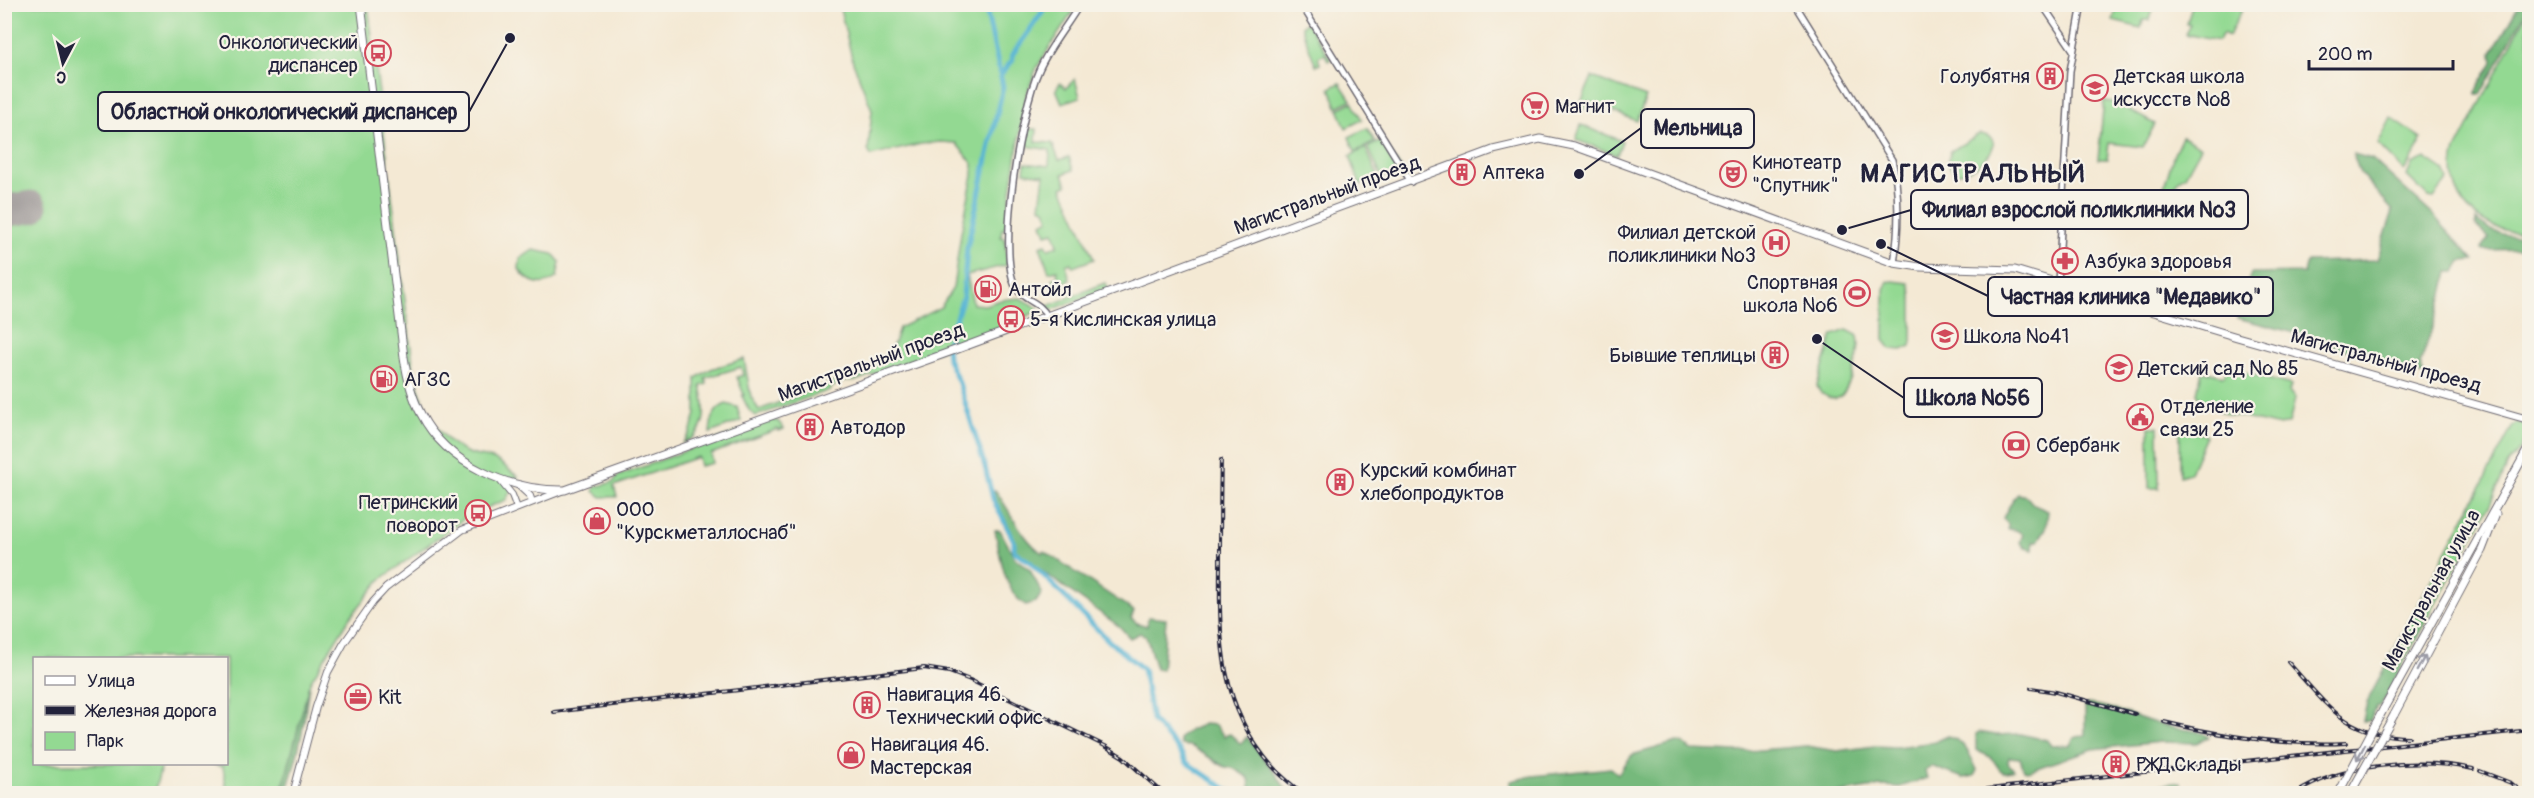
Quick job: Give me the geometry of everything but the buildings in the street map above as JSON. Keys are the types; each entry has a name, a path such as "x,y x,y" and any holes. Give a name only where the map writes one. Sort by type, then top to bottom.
{"main road":[{"path":"361,4 410,390 422,416 447,448 464,461 498,479 541,490 565,490"},
{"name":"Магистральный проезд","path":"293,794 316,707 328,672 363,614 386,588 470,526 1047,316 1493,150 1531,140 1549,140 1575,146 1894,263 1920,267 2015,270 2237,337 2529,420"},
{"name":"Магистральная улица","path":"2338,794 2529,445"},
{"path":"498,479 512,495 517,508"},
{"path":"516,483 525,490 532,502"},
{"name":"Магистральная улица","path":"2350,794 2482,550 2507,486"}],"street":[{"path":"1047,316 1038,304 1019,293 1012,279 1011,213 1028,101 1040,68 1080,4"},
{"path":"1301,4 1411,182"},
{"path":"1796,4 1892,160 1896,173 1897,196 1894,263"},
{"path":"2042,4 2073,50"},
{"path":"2058,283 2073,50 2082,4"}],"green space":[{"path":"2117,4 2153,5 2149,20 2143,20 2141,28 2113,21"},
{"path":"2192,4 2244,5 2229,36 2223,33 2218,41 2185,34 2190,25 2187,24"},
{"path":"5,5 368,5 413,364 419,390 437,427 456,447 468,453 498,461 518,476 506,500 469,515 380,580 349,619 310,682 285,781 278,793 227,793 223,767 214,765 228,765 228,657 33,657 33,765 162,765 154,793 86,793 85,787 5,794"},
{"path":"839,5 1077,5 1037,67 1026,96 1005,229 1002,229 1001,237 1005,238 1007,265 967,275 973,304 985,305 1020,298 1038,308 1038,311 991,333 948,347 953,326 946,348 855,381 841,382 830,390 756,416 749,410 742,396 744,395 737,377 743,375 741,367 705,378 707,384 701,386 704,419 697,433 683,443 690,433 696,414 696,378 711,369 744,359 751,397 759,410 870,368 889,352 899,328 941,307 953,288 973,164 956,143 921,144 871,156 868,150 872,110 853,62"},
{"path":"2519,5 2530,5 2480,95 2476,95 2476,91 2493,62 2492,53"},
{"path":"2529,10 2529,232 2495,227 2481,220 2469,210 2460,198 2453,167 2456,150"},
{"path":"1307,23 1331,59 1328,61 1325,54 1318,57 1320,64 1316,66 1302,29 1302,25"},
{"path":"1592,77 1646,97 1637,121 1588,102 1584,110 1579,107"},
{"path":"1075,79 1080,97 1062,103 1056,89 1060,83 1066,88"},
{"path":"1340,83 1351,100 1337,107 1330,88"},
{"path":"2104,101 2114,102 2155,124 2143,147 2109,143 2107,159 2098,159"},
{"path":"1352,102 1362,120 1346,128 1338,109"},
{"path":"2391,118 2421,138 2419,148 2404,171 2378,144"},
{"path":"1581,125 1622,141 1617,155 1576,140"},
{"path":"1367,128 1375,142 1355,152 1349,137"},
{"path":"1029,129 1037,129 1036,142 1052,143 1059,160 1069,157 1073,170 1063,174 1067,185 1062,187 1094,259 1073,267 1071,263 1066,265 1070,280 1055,285 1053,279 1058,277 1057,270 1049,272 1040,246 1046,244 1049,249 1058,245 1054,232 1046,234 1042,223 1049,219 1045,209 1040,207 1044,175 1024,172 1025,163 1049,166 1050,150 1026,146"},
{"path":"1979,134 1989,137 1993,142 1992,149 1980,163 1971,169 1962,173 1954,173 1947,162 1951,151"},
{"path":"2182,137 2201,147 2185,176 2178,180 2165,206 2159,204 2174,154"},
{"path":"1382,141 1402,170 1382,178 1368,147"},
{"path":"1366,148 1379,179 1360,185 1350,156"},
{"path":"2353,154 2372,159 2433,215 2474,260 2461,261 2455,272 2448,272 2442,299 2420,364 2424,376 2299,334 2237,318 2251,274 2304,273 2307,262 2377,260 2393,211 2360,173"},
{"path":"2425,158 2444,171 2448,180 2434,198 2428,197 2407,176 2412,164"},
{"path":"2476,220 2488,229 2501,234 2529,236 2529,249 2482,250 2489,238 2476,226"},
{"path":"533,250 553,254 560,262 557,277 552,281 536,283 527,278 519,269 520,259"},
{"path":"1888,282 1909,283 1912,293 1912,341 1911,346 1902,350 1891,349 1884,340 1884,289"},
{"path":"1105,283 1108,289 1051,310 1045,307"},
{"path":"1847,330 1857,335 1859,340 1857,358 1847,388 1838,398 1831,398 1820,392 1817,386 1833,335"},
{"path":"2227,368 2291,385 2289,391 2295,399 2289,423 2280,426 2226,414 2202,403 2197,393 2202,371 2224,376"},
{"path":"726,404 737,407 741,421 710,433 714,416 718,409"},
{"path":"769,420 778,421 784,429 779,431 778,429 711,454 713,463 700,466 698,457 614,486 617,497 601,497 594,491 595,487 613,482 618,476"},
{"path":"2517,423 2526,426 2524,441 2508,464 2489,507 2426,621 2425,616 2418,613 2413,614 2513,426"},
{"path":"2180,424 2206,436 2190,473 2180,476"},
{"path":"2149,427 2158,427 2159,488 2149,488"},
{"path":"995,490 1022,532 1042,553 1044,551 1134,611 1131,618 1137,623 1147,626 1148,617 1166,619 1162,670 1156,669 1146,636 1140,633 1130,638 1120,627 1014,551 1014,541 1004,525 993,492"},
{"path":"2018,494 2026,496 2034,505 2048,511 2046,528 2038,541 2033,542 2033,550 2025,548 2020,542 2023,534 2008,529 2008,524 2003,518"},
{"path":"995,530 1000,530 1015,558 1030,570 1042,593 1036,602 1026,605 1013,592 1004,572"},
{"path":"2418,613 2425,616 2426,621 2380,707 2377,707 2370,721 2363,721 2367,702 2413,614"},
{"path":"309,685 294,767 286,793 278,793 285,781"},
{"path":"2088,704 2111,708 2167,727 2200,732 2209,738 2196,743 2161,742 2093,749 2028,771 2024,770 2020,758 2009,757 2008,763 2014,770 2004,772 1990,757 1976,750 1976,734 1979,732 1996,735 2020,734 2047,740 2051,746 2070,745 2074,738 2085,735 2085,707"},
{"path":"1204,724 1215,725 1224,736 1230,734 1241,744 1247,737 1288,793 1254,793 1250,787 1249,778 1233,768 1225,767 1191,746 1181,745 1179,739 1190,730"},
{"path":"1948,736 1959,741 1966,749 1977,770 1974,776 1963,778 1931,766 1925,771 1927,778 1900,787 1881,786 1831,794 1479,793 1496,788 1510,788 1511,781 1532,776 1611,768 1618,774 1632,755 1677,742 1683,743 1691,750 1737,752 1806,746 1837,751 1935,742"},
{"path":"2181,782 2182,792 2154,793 2154,785"}],"waterway":[{"path":"985,4 1003,87 967,248 963,297 947,344 948,359 959,383 993,499 1014,541 1014,551 1030,562 1109,641 1143,669 1152,720 1179,750 1187,763 1234,794"},
{"path":"1001,74 1013,60 1012,55 1048,4"}],"runway":[{"path":"4,211 31,207"}],"railway":[{"path":"1221,460 1220,620 1226,672 1232,696 1255,744 1275,770 1303,794"},
{"path":"2288,662 2340,716 2369,731 2409,737"},
{"path":"554,712 924,668 949,672 970,680 1105,746 1123,757 1164,794"},
{"path":"2031,688 2056,692 2135,714"},
{"path":"2164,722 2254,739 2300,743 2346,743"},
{"path":"1942,794 2530,730"},
{"path":"2295,794 2335,775 2381,766 2429,764 2473,769"},
{"path":"2480,771 2511,783 2524,794"}],"place":[{"name":"Областной онкологический диспансер","path":"510,38"},
{"name":"Онкологический диспансер","path":"378,53"},
{"name":"Голубятня","path":"2050,76"},
{"name":"Детская школа искусств №8","path":"2095,88"},
{"name":"Магнит","path":"1535,106"},
{"name":"Аптека","path":"1462,172"},
{"name":"Мельница","path":"1579,174"},
{"name":"Кинотеатр \"Спутник\"","path":"1733,174"},
{"name":"Филиал взрослой поликлиники №3","path":"1842,230"},
{"name":"Филиал детской поликлиники №3","path":"1776,243"},
{"name":"Частная клиника \"Медавико\"","path":"1881,244"},
{"name":"Азбука здоровья","path":"2065,261"},
{"name":"Антойл","path":"988,289"},
{"name":"Спортвная школа №6","path":"1857,293"},
{"name":"5-я Кислинская улица","path":"1011,319"},
{"name":"Школа №41","path":"1945,336"},
{"name":"Школа №56","path":"1817,339"},
{"name":"Бывшие теплицы","path":"1775,355"},
{"name":"Детский сад № 85","path":"2119,368"},
{"name":"АГЗС","path":"384,379"},
{"name":"Отделение связи 25","path":"2140,417"},
{"name":"Автодор","path":"810,427"},
{"name":"Сбербанк","path":"2016,445"},
{"name":"Курский комбинат хлебопродуктов","path":"1340,482"},
{"name":"Петринский поворот","path":"478,513"},
{"name":"ООО \"Курскметаллоснаб\"","path":"597,521"},
{"name":"Kit","path":"358,697"},
{"name":"Навигация 46. Технический офис","path":"867,705"},
{"name":"Навигация 46. Мастерская","path":"851,755"},
{"name":"РЖД Склады","path":"2116,764"}],"district":[{"name":"МАГИСТРАЛЬНЫЙ","path":"1973,174"}]}
